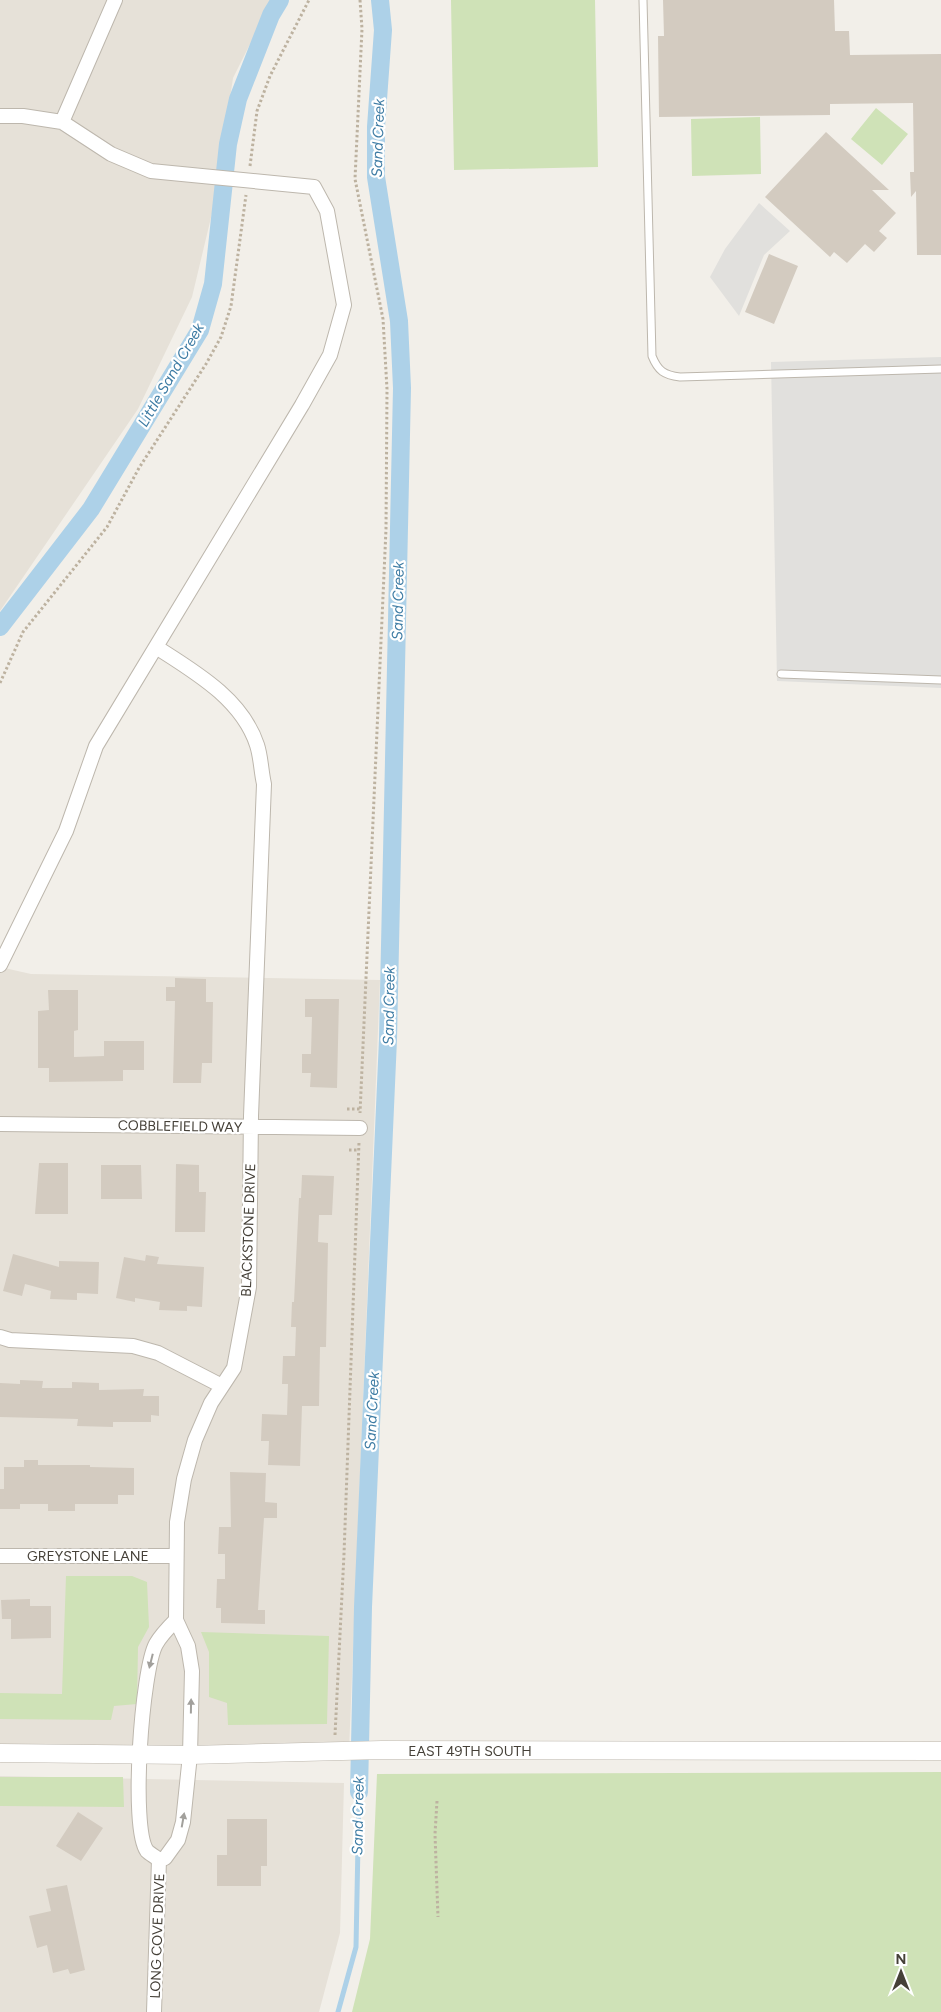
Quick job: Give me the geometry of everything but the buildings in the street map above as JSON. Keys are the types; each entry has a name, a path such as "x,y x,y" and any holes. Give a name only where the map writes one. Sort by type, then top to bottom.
{"street":[{"path":"62,122 115,0"},
{"path":"0,116 23,116 62,122 111,154 151,171 314,188 327,211 344,305 330,355 96,746 66,831 0,965"},
{"name":"BLACKSTONE DRIVE","path":"156,647 193,671 235,706 257,744 264,784 255,978 249,1286 234,1368 211,1403 195,1440 184,1479 177,1522 176,1620 188,1646 192,1671 190,1755"},
{"name":"COBBLEFIELD WAY","path":"0,1124 360,1128"},
{"path":"0,1337 10,1340 133,1346 158,1353 222,1386"},
{"name":"GREYSTONE LANE","path":"0,1556 176,1556"},
{"path":"139,1754 150,1663 156,1644 176,1620"},
{"name":"EAST 49TH SOUTH","path":"0,1753 190,1755 382,1750 941,1751"},
{"name":"LONG COVE DRIVE","path":"139,1754 138,1799 143,1838 147,1850 159,1860"},
{"name":"LONG COVE DRIVE","path":"159,1860 165,1858 178,1840 183,1822 190,1755"},
{"name":"LONG COVE DRIVE","path":"154,2012 159,1860"}],"lane":[{"path":"643,0 652,356 657,367 666,375 680,377 941,369"},
{"path":"781,674 941,680"}],"path":[{"path":"0,683 23,632 107,527 139,468 221,337 231,306 257,111 270,76 309,0"},
{"path":"334,1751 344,1554 360,1109 386,529 387,398 382,320 355,180 360,0"},
{"path":"346,1109 360,1109"},
{"path":"348,1150 359,1150"},
{"path":"437,1801 435,1834 438,1917"}],"shaded area":[{"path":"0,0 272,0 233,78 214,205 192,297 138,409 0,611"},
{"path":"759,203 790,231 764,255 739,316 710,277 725,249"},
{"path":"941,357 941,688 777,681 771,362"},
{"path":"0,967 31,974 380,980 349,1751 0,1750"},
{"path":"0,1776 344,1783 340,1933 319,2012 0,2012"}],"green space":[{"path":"451,0 595,0 598,167 454,170"},
{"path":"876,108 908,134 882,165 851,139"},
{"path":"760,117 761,174 692,176 691,119"},
{"path":"66,1576 132,1576 147,1582 149,1627 138,1647 137,1704 114,1706 111,1720 0,1719 0,1693 62,1694"},
{"path":"201,1632 329,1636 327,1724 228,1725 227,1703 209,1697 209,1652"},
{"path":"941,1772 941,2012 352,2012 370,1939 377,1774"},
{"path":"0,1777 123,1777 124,1807 0,1806"}],"waterway":[{"name":"Little Sand Creek","path":"0,627 91,509 200,330 213,284 228,144 238,99 271,15 280,0"},
{"name":"Sand Creek","path":"359,1792 363,1607 388,1039 402,388 399,321 376,177 376,127 383,30 380,0"},
{"name":"Sand Creek","path":"338,2012 356,1947 359,1792"}]}
